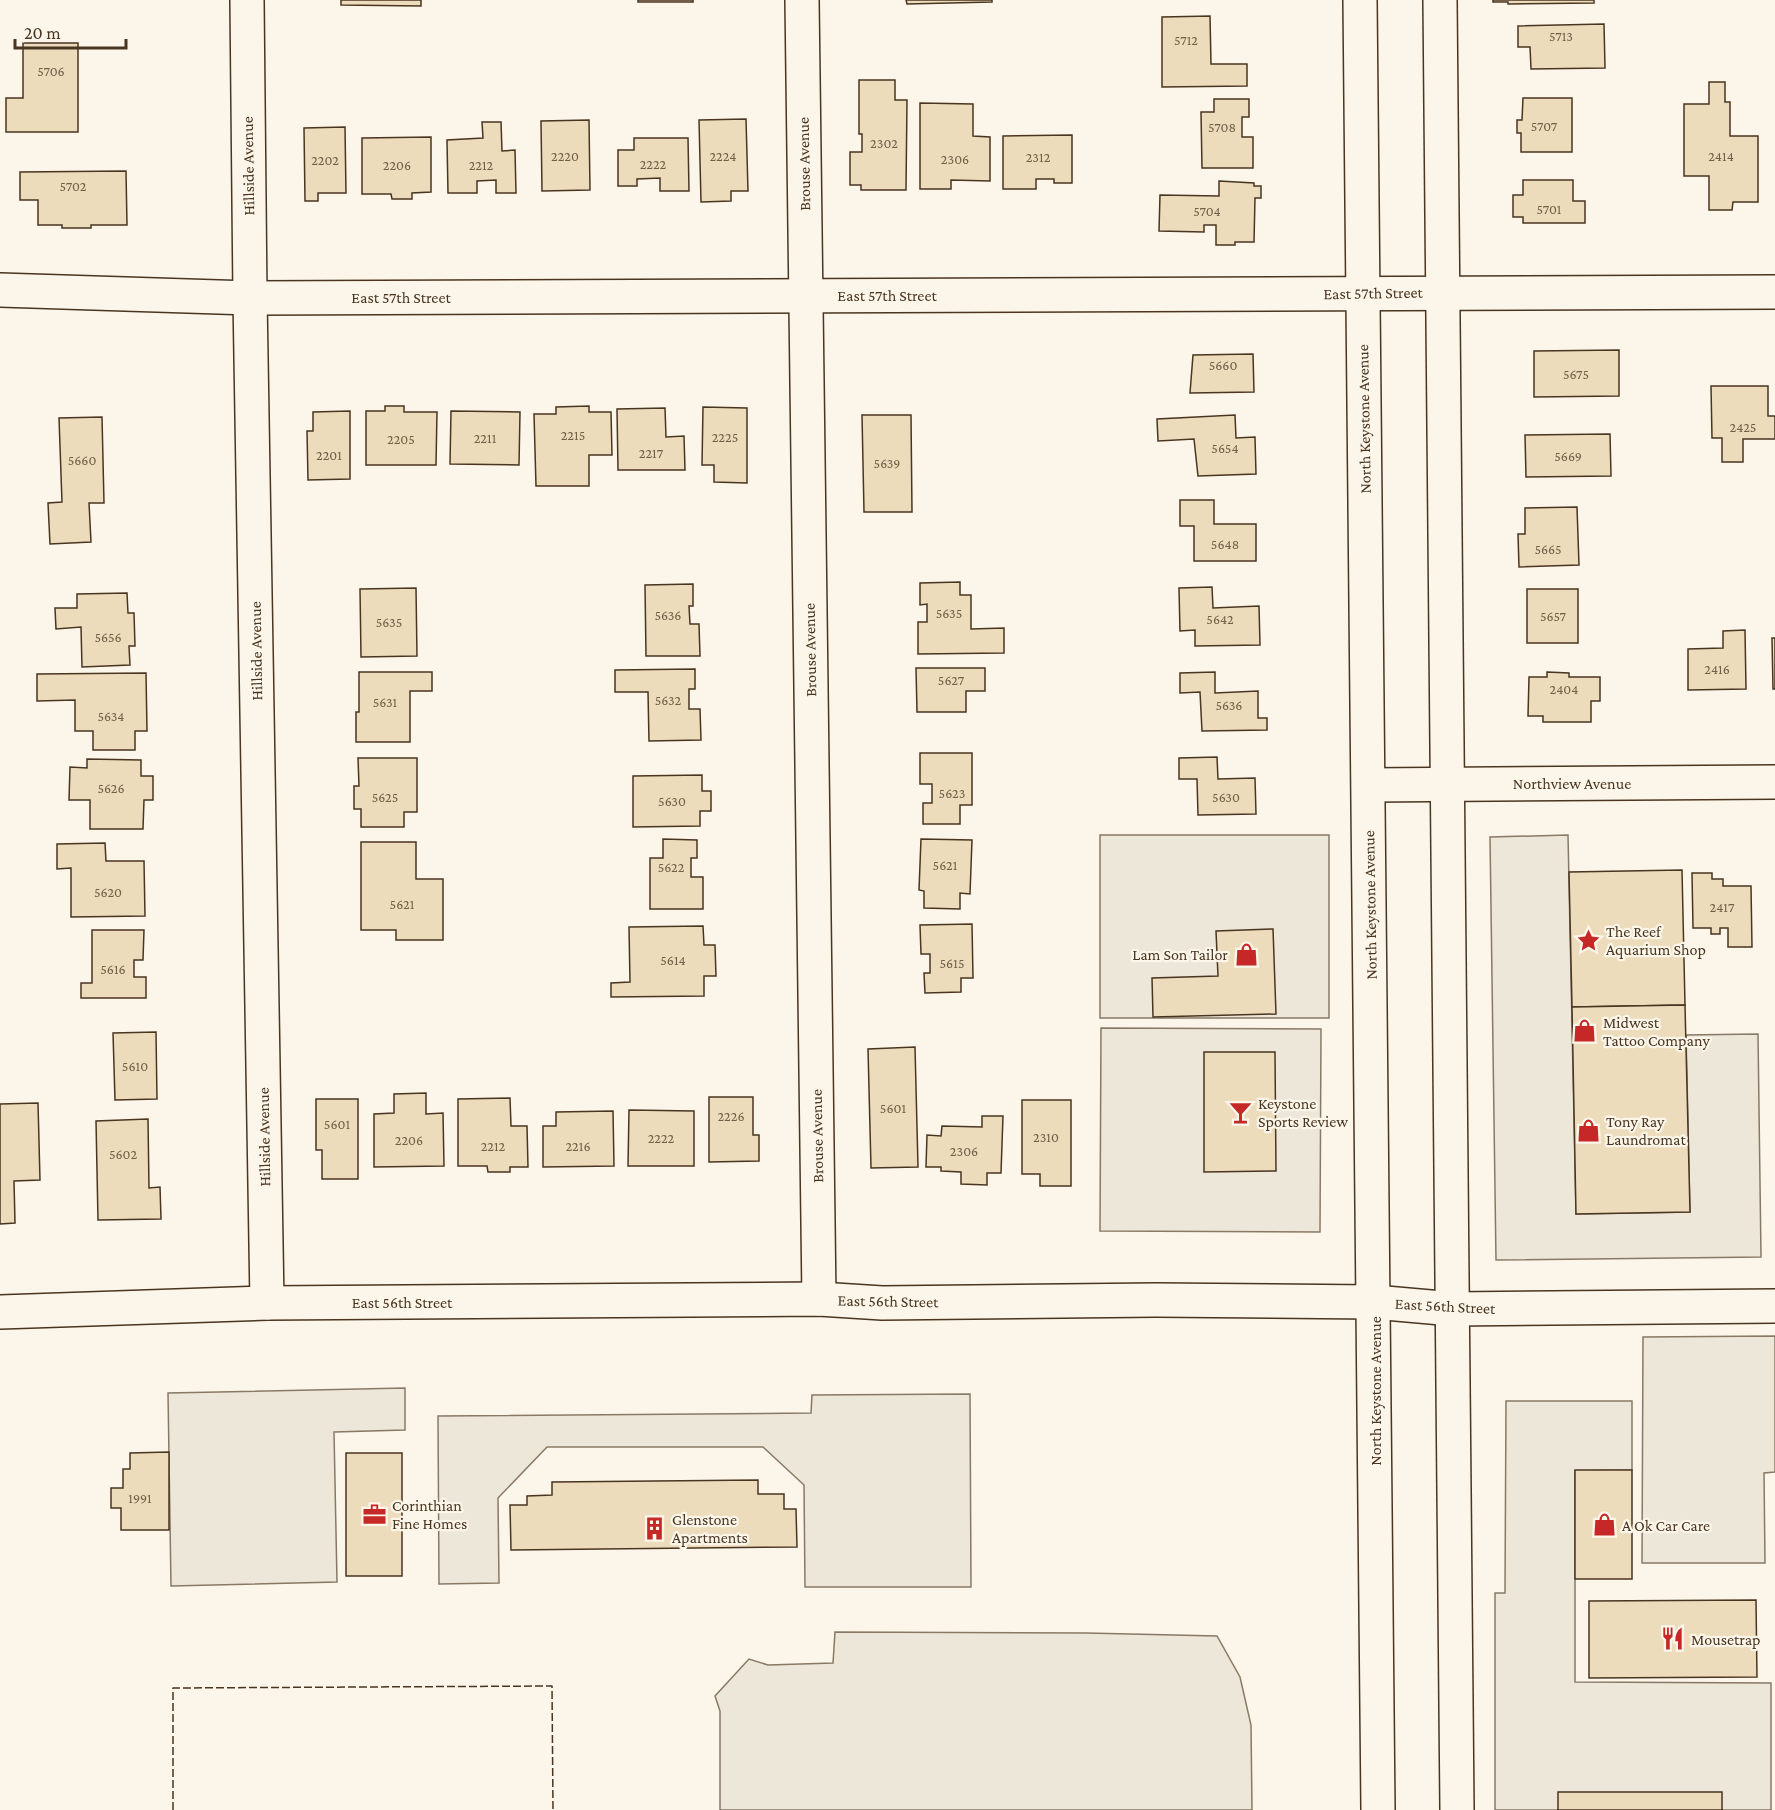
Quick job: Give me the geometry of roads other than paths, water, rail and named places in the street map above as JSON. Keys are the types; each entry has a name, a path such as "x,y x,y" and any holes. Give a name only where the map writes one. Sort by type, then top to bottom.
{"street":[{"name":"Hillside Avenue","path":"247,0 267,1303"},
{"name":"Brouse Avenue","path":"802,0 819,1299"},
{"name":"North Keystone Avenue","path":"1360,0 1378,1810"},
{"path":"1440,0 1457,1810"},
{"name":"East 57th Street","path":"0,290 250,298 1775,292"},
{"name":"Northview Avenue","path":"1369,785 1775,782"},
{"name":"East 56th Street","path":"0,1312 267,1303 819,1299 882,1304 1156,1300 1374,1302 1453,1309 1775,1306"}],"place":[{"name":"The Reef Aquarium Shop","path":"1588,940"},
{"name":"Lam Son Tailor","path":"1246,954"},
{"name":"Midwest Tattoo Company","path":"1585,1031"},
{"name":"Keystone Sports Review","path":"1240,1112"},
{"name":"Tony Ray Laundromat","path":"1588,1130"},
{"name":"Corinthian Fine Homes","path":"374,1514"},
{"name":"A Ok Car Care","path":"1604,1525"},
{"name":"Glenstone Apartments","path":"654,1528"},
{"name":"Mousetrap","path":"1673,1639"}]}
